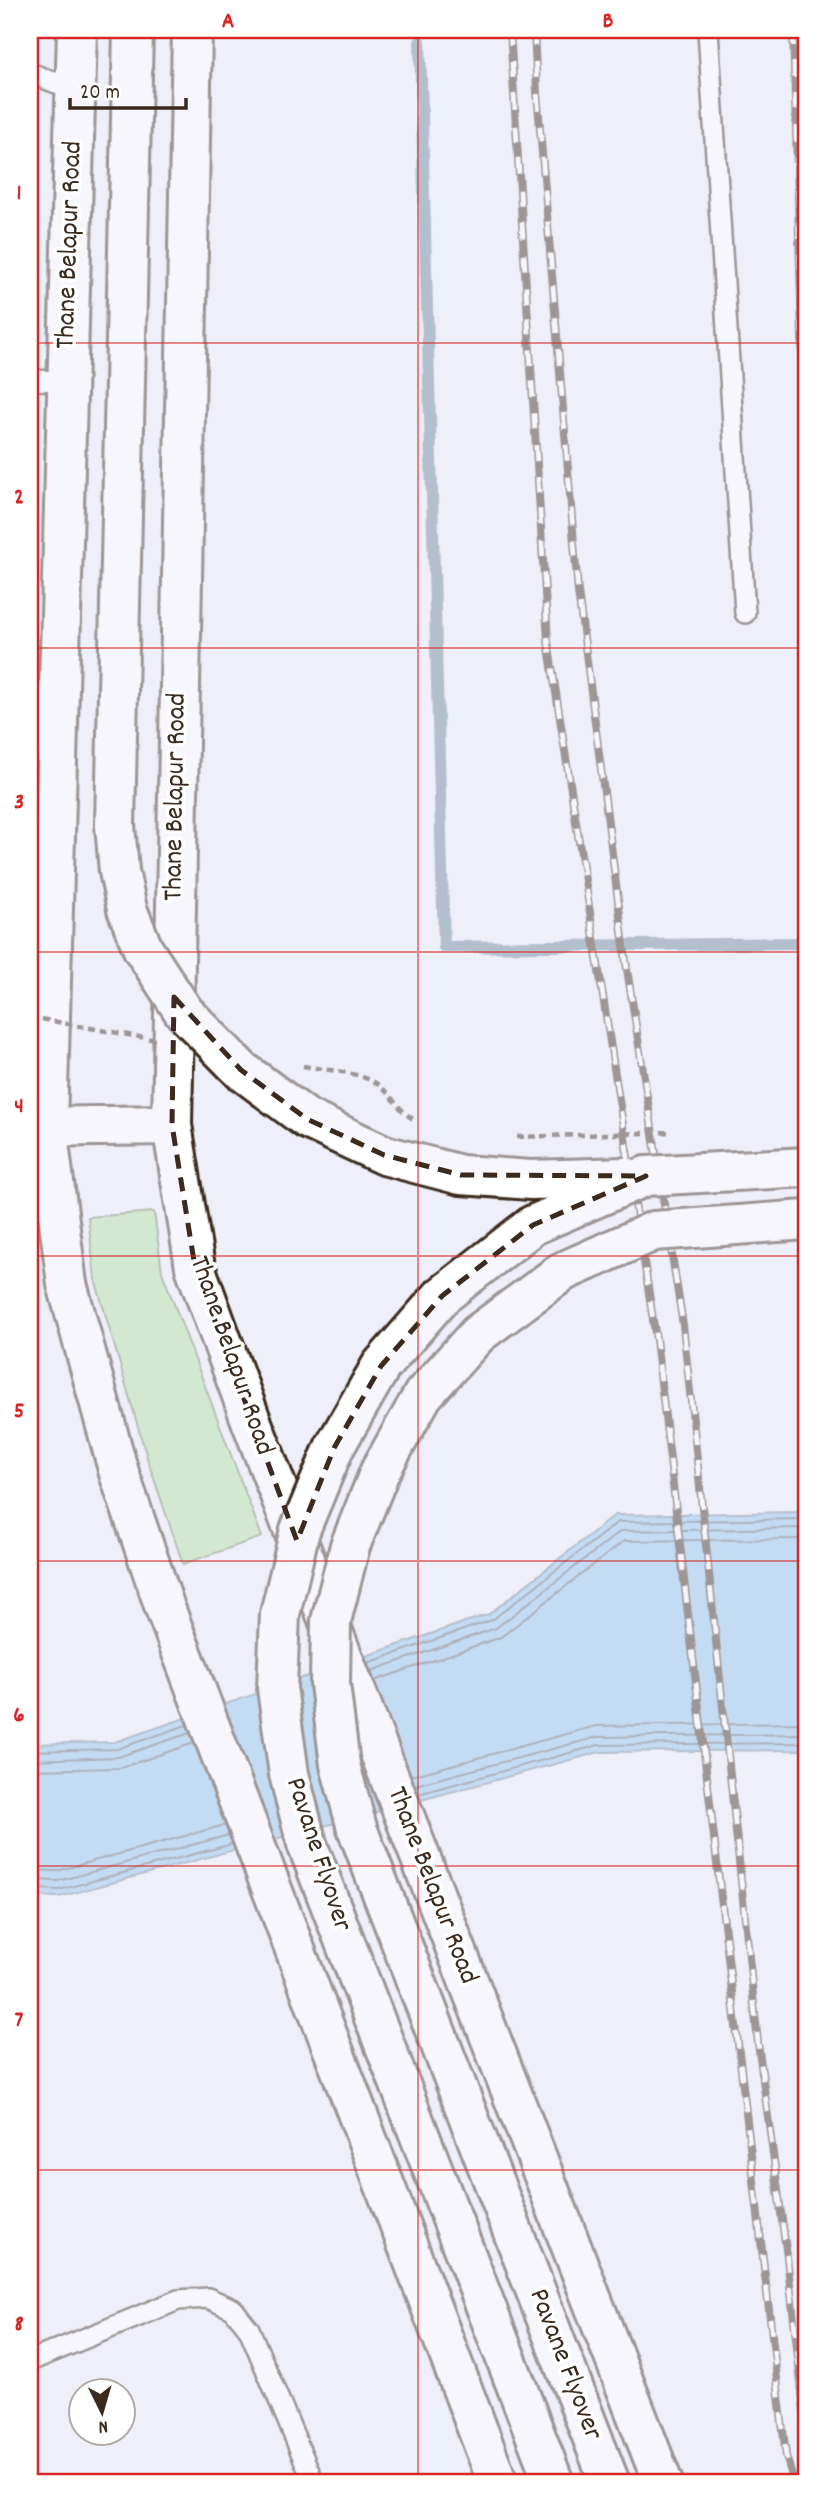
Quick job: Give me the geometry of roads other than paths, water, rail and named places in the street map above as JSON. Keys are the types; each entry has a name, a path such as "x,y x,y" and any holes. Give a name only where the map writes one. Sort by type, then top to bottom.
{"main road":[{"name":"Thane Belapur Road","path":"77,30 67,381 38,1127 67,1284 119,1474 197,1695 498,2483"},
{"path":"133,30 115,825 121,884 127,909 143,949 184,1012 241,1070 307,1119 384,1155 461,1175 531,1180 646,1176"},
{"name":"Thane Belapur Road","path":"192,30 172,1125 195,1268 341,1655 663,2483"},
{"path":"38,1127 172,1125"},
{"name":"Pavane Flyover","path":"554,2483 307,1844 289,1774 278,1688 279,1614 300,1530 334,1448 381,1366 442,1296 533,1225 646,1176 806,1167"},
{"name":"Pavane Flyover","path":"610,2483 357,1828 340,1765 330,1685 331,1621 350,1546 380,1471 423,1395 478,1334 562,1272 654,1231 806,1220"}],"lane":[{"path":"708,30 745,613"},
{"path":"30,73 75,90"},
{"path":"30,380 67,381"},
{"path":"30,2361 178,2300 208,2298 233,2309 249,2329 314,2483"}],"water":[{"path":"806,1512 806,1750 600,1752 59,1897 30,1896 30,1744 115,1742 489,1614 615,1515"}],"waterway":[{"path":"420,42 444,947 806,943"}],"railway":[{"path":"510,30 548,641 656,1339 786,2456 794,2483"},
{"path":"534,30 578,592 627,969 683,1325 758,2043 787,2257 806,2428"},
{"path":"793,30 806,470"}]}
